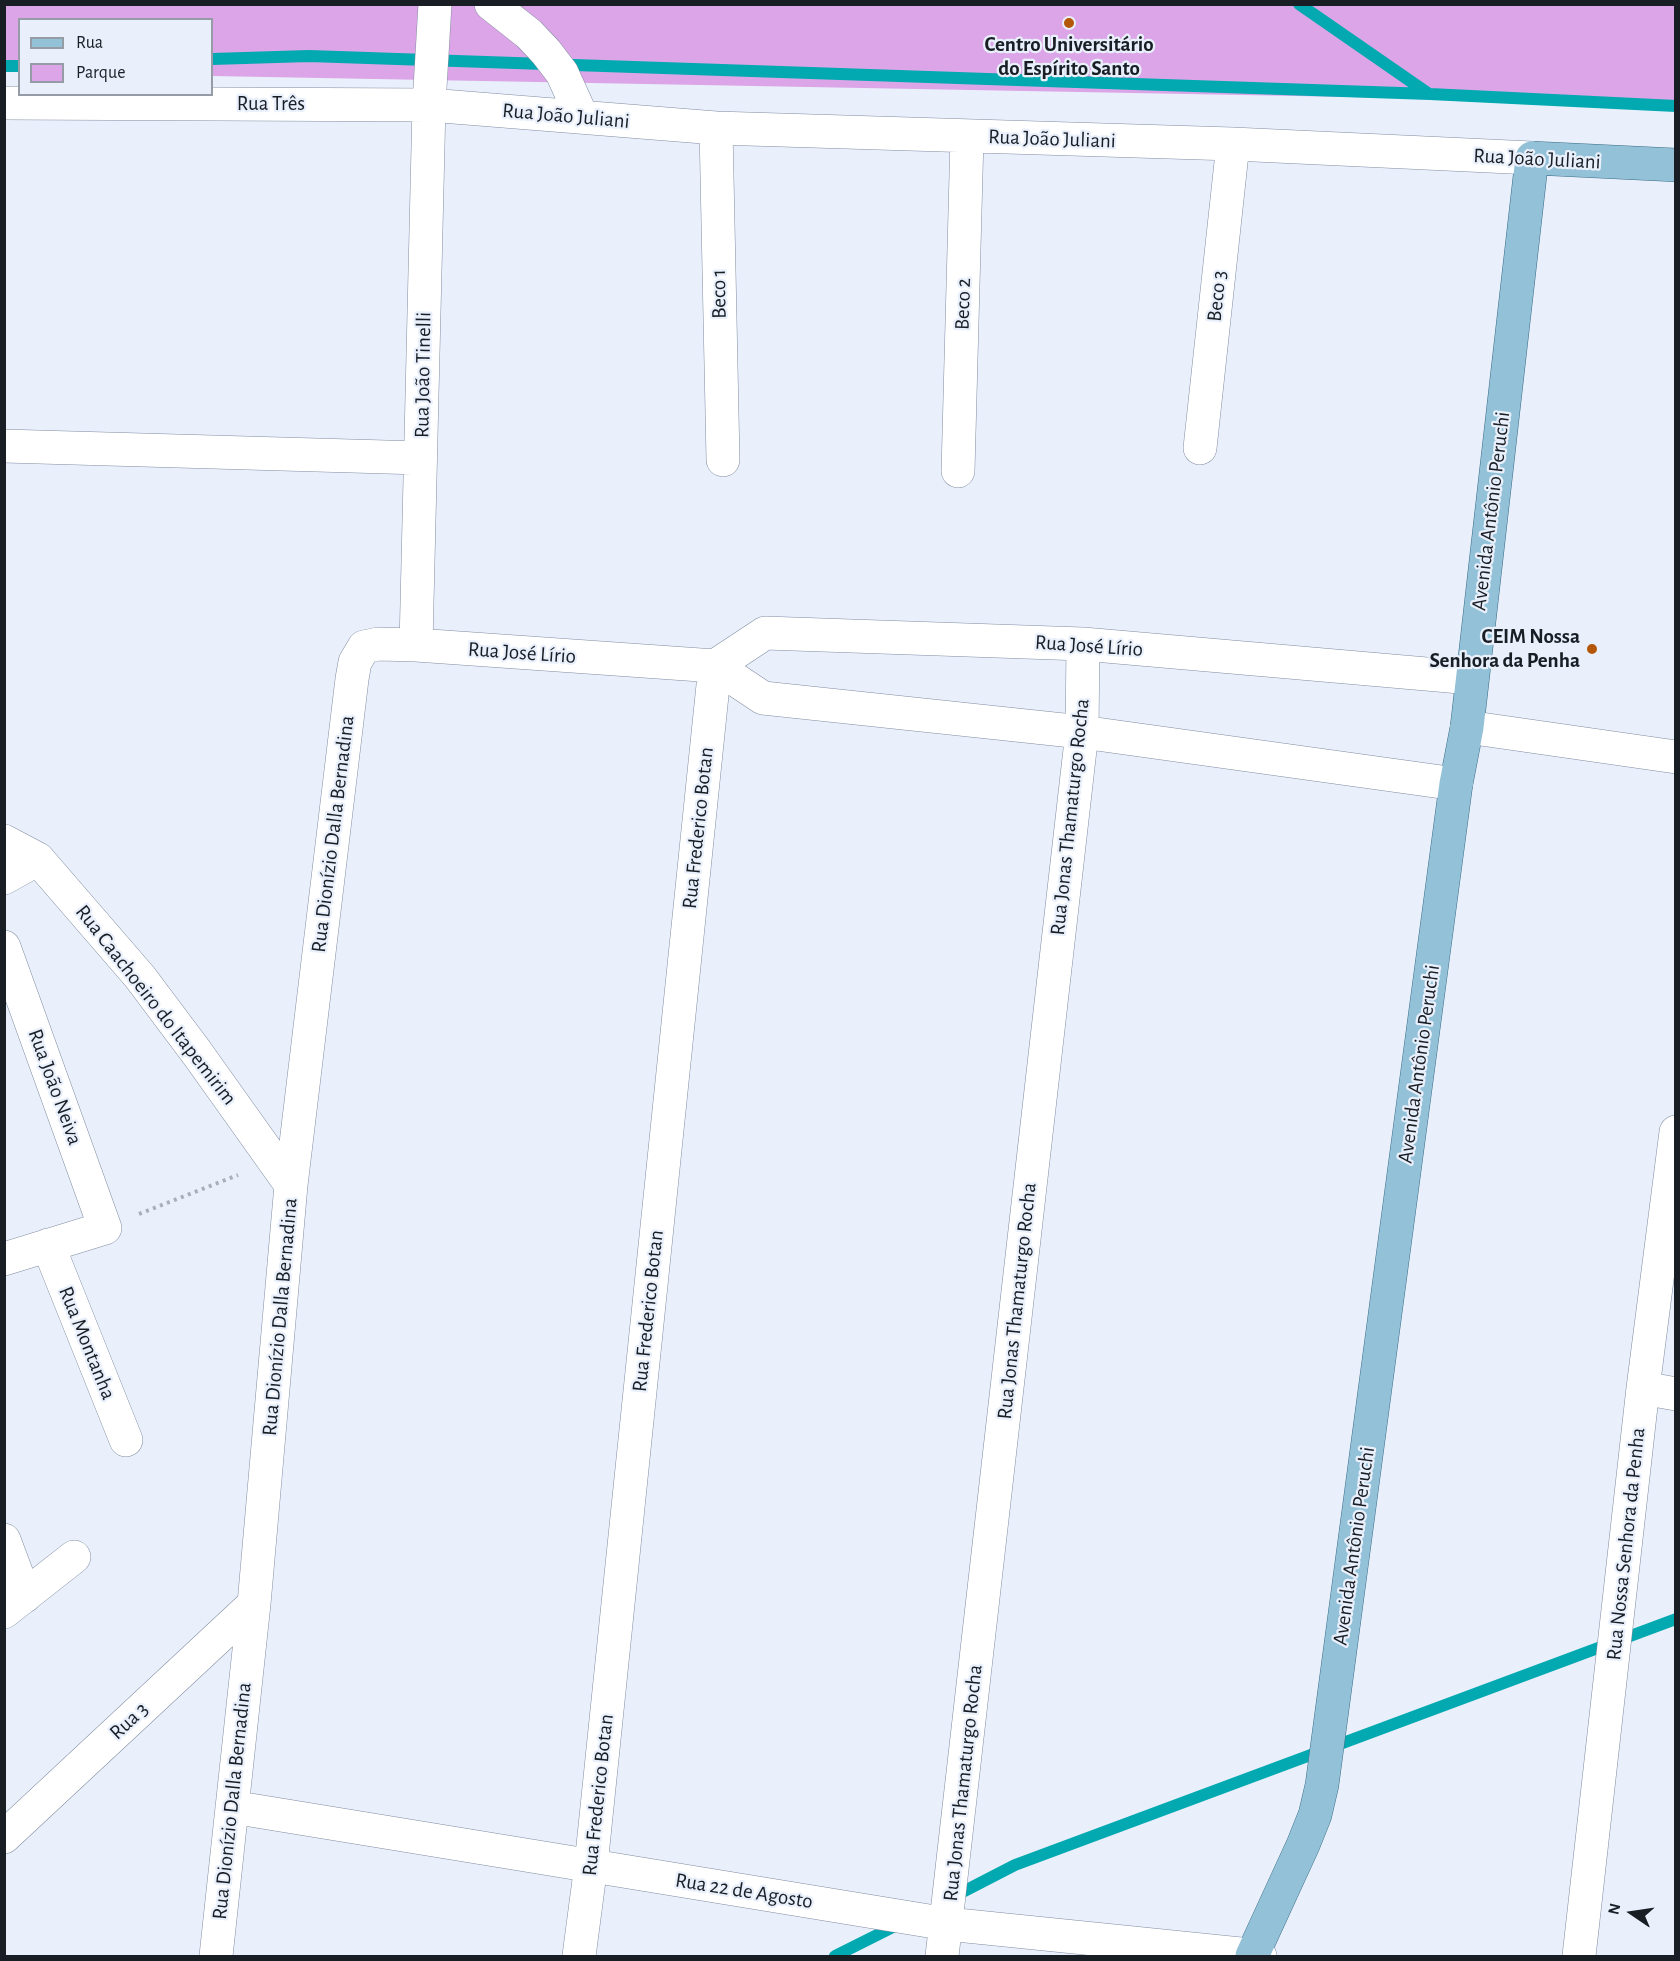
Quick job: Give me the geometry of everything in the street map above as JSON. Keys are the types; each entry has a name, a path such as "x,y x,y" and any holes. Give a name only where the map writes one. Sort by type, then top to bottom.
{"main road":[{"name":"Rua João Juliani","path":"1532,158 1676,165"},
{"name":"Avenida Antônio Peruchi","path":"1255,1956 1315,1815 1322,1785 1456,784 1467,727 1532,158"}],"street":[{"name":"Rua João Tinelli","path":"416,645 429,105 435,4"},
{"path":"491,4 530,34 546,52 561,73 582,117"},
{"name":"Rua Três","path":"4,103 429,105"},
{"name":"Rua João Juliani","path":"429,105 716,128 1233,144 1532,158"},
{"name":"Beco 1","path":"716,128 723,460"},
{"name":"Beco 2","path":"958,471 967,136"},
{"name":"Beco 3","path":"1200,448 1233,144"},
{"path":"4,446 421,458"},
{"name":"Rua José Lírio","path":"715,666 765,633 1083,644 1472,678"},
{"name":"Rua José Lírio","path":"352,678 355,662 364,647 378,644 715,666 763,698 1082,732 1456,784"},
{"name":"Rua Jonas Thamaturgo Rocha","path":"942,1956 1082,732 1083,644"},
{"name":"Rua Frederico Botan","path":"579,1956 591,1865 715,666"},
{"name":"Rua Dionízio Dalla Bernadina","path":"216,1956 254,1604 283,1173 352,678"},
{"path":"1467,727 1676,757"},
{"name":"Rua Caachoeiro do Itapemirim","path":"4,842 39,859 140,977 283,1173"},
{"path":"4,878 39,859"},
{"name":"Rua João Neiva","path":"4,947 105,1228"},
{"name":"Rua Nossa Senhora da Penha","path":"1579,1956 1643,1388 1676,1132"},
{"path":"4,1259 105,1228"},
{"name":"Rua Montanha","path":"48,1245 126,1440"},
{"path":"1643,1388 1676,1394"},
{"path":"4,1540 15,1604 74,1557"},
{"name":"Rua 3","path":"4,1837 254,1604"},
{"name":"Rua 22 de Agosto","path":"232,1807 947,1924 1255,1956"}],"path":[{"path":"105,1228 283,1173"}],"green space":[{"path":"5,4 1676,5 1675,103 213,76 213,18 18,18 18,72 5,72"}],"waterway":[{"path":"1299,4 1429,94"},
{"path":"213,59 309,56 1430,94 1676,106"},
{"path":"4,66 18,66"},
{"path":"951,1898 1015,1865 1676,1619"},
{"path":"835,1956 901,1923"}],"place":[{"name":"Centro Universitário do Espírito Santo","path":"1069,23"},
{"name":"CEIM Nossa Senhora da Penha","path":"1592,649"}]}
